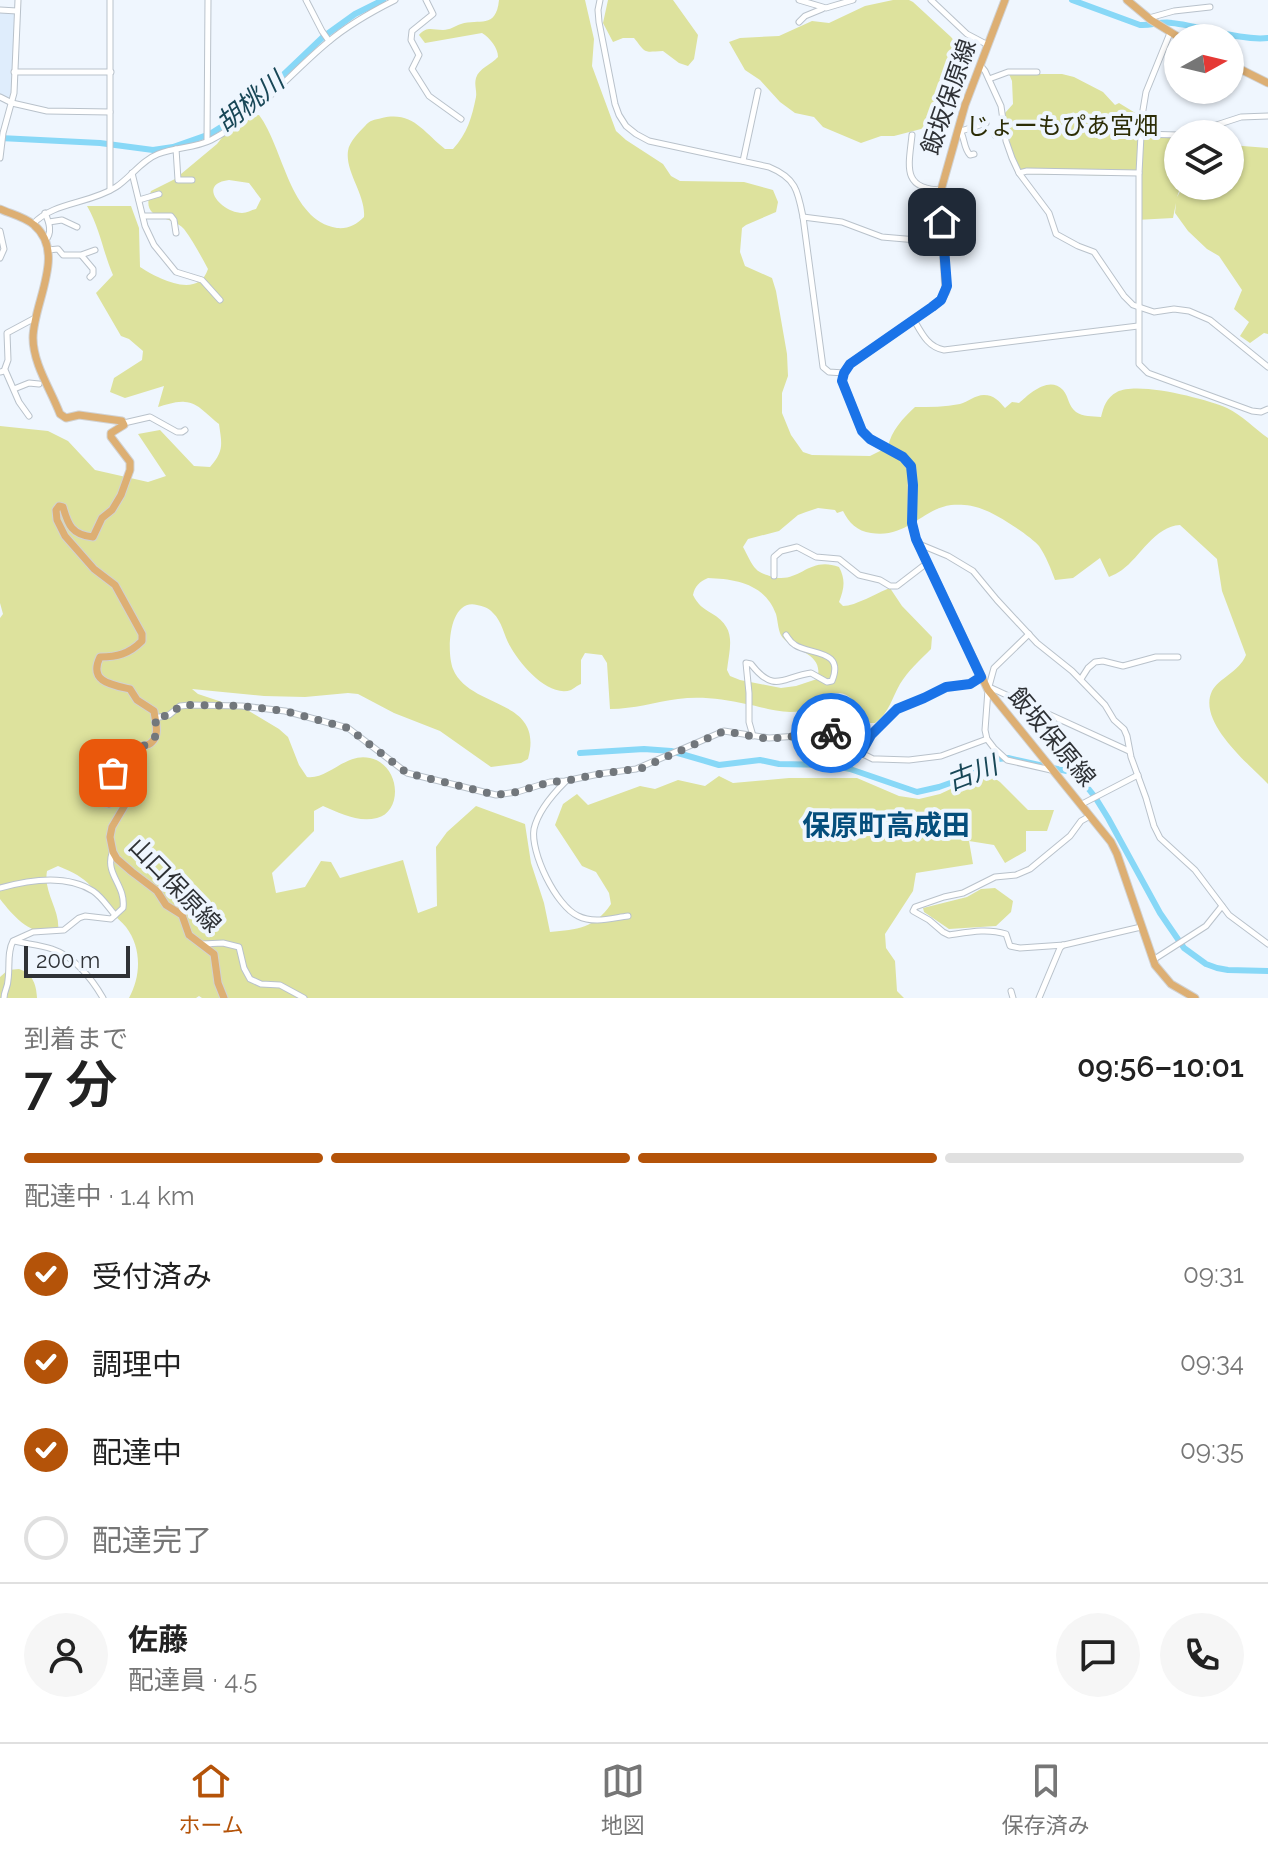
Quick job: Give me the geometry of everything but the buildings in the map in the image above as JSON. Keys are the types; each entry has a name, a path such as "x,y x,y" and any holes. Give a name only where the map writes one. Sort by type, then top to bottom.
{"main road":[{"name":"飯坂保原線","path":"1005,0 980,65 941,190 946,291 941,300 850,364 842,381 862,431 870,439 903,457 911,466 912,523 918,544 981,677 1111,842 1153,960 1171,984 1195,998"},
{"path":"1127,0 1164,29"},
{"path":"1244,71 1268,83"},
{"path":"0,209 33,224 48,250 48,269 35,318 34,351 42,380 63,417 87,416 124,423 111,433 111,437 130,459 130,470 121,495 112,510 102,518 95,536 89,537 71,528 63,507 59,506 56,510 57,520 65,536 94,569 115,585 142,634 142,641 127,653 100,657 96,668 99,677 104,683 130,689 137,700 153,709 155,718"},
{"name":"山口保原線","path":"155,718 155,740 150,745 137,747 125,758 98,794 98,800 109,804 121,791 127,794 112,827 113,852 117,859 157,891 166,905 182,915 189,935 214,954 218,983 224,998"}],"street":[{"path":"0,158 12,103 18,0"},
{"path":"110,0 110,190"},
{"path":"207,141 208,0"},
{"path":"306,0 329,41"},
{"path":"33,224 45,213 110,190 151,157 207,141 250,114 329,41 362,17 395,0"},
{"path":"426,0 433,15 412,31 411,40 419,55 412,69 429,96 461,119"},
{"path":"600,0 599,22 610,79 617,111 626,126 649,141 769,167 787,176 797,189 823,367 829,372 844,373"},
{"path":"799,0 823,8 853,0"},
{"path":"931,0 967,34 988,45"},
{"path":"1150,19 1174,11 1210,7"},
{"path":"799,22 823,8"},
{"path":"0,10 17,11"},
{"path":"1164,48 1144,97 1140,134 1139,364 1145,372 1255,412 1268,409"},
{"path":"980,65 1001,106 1010,153 1019,173 1050,215 1056,234 1094,252 1133,305 1154,312 1174,309 1201,315 1268,367"},
{"path":"14,72 111,72"},
{"path":"989,79 1008,72 1037,72"},
{"path":"743,161 758,91"},
{"path":"0,97 12,103 54,112 110,112"},
{"path":"1232,120 1268,116"},
{"path":"974,154 968,153 959,130 986,123"},
{"path":"995,135 1005,133"},
{"path":"1140,134 1164,135"},
{"path":"912,135 911,178 924,189 941,190"},
{"path":"176,149 178,180 192,180"},
{"path":"132,173 145,227 154,245 176,272 201,279 220,300"},
{"path":"1019,173 1139,173"},
{"path":"139,200 159,194"},
{"path":"45,213 50,232 45,241"},
{"path":"143,216 171,216 176,233"},
{"path":"803,217 842,222 882,237 944,239"},
{"path":"49,222 61,220 77,227"},
{"path":"0,231 4,249 0,258"},
{"path":"48,250 58,249 63,255 81,255 95,250"},
{"path":"81,255 93,269 90,277"},
{"path":"29,416 2,371 8,360 7,333 35,318"},
{"path":"914,320 931,345 944,350 1138,326"},
{"path":"14,389 42,380"},
{"path":"35,393 42,380"},
{"path":"124,423 148,417 178,433 185,430"},
{"path":"918,544 970,568 1029,634 1069,668 1107,707 1128,739 1129,751 1157,833 1201,877 1229,915 1268,944"},
{"path":"774,576 774,558 777,554 797,547 816,557 839,559 859,575 880,580 892,587 927,563"},
{"path":"1029,634 994,668 988,688 987,739 1007,760 1052,769"},
{"path":"753,737 749,722 746,663 751,664 764,678 778,682 811,673 827,682 834,678 834,664 830,658 820,652 796,647 786,635"},
{"path":"1080,680 1095,662 1123,666 1156,657 1178,657"},
{"path":"861,753 871,735 897,709 946,687 970,684 981,677"},
{"path":"988,688 1129,751"},
{"path":"155,718 169,715 180,706 190,705 285,711 348,728 407,773 496,795 550,782 642,768 729,730 753,737 786,738 822,729 873,759 912,760 944,755 987,739"},
{"path":"1082,804 1138,775"},
{"path":"565,781 540,813 534,832 543,870 560,901 578,916 603,920 628,916"},
{"path":"1091,815 1030,869 1016,875 995,877 959,895 944,897 913,908 913,911 949,935 990,931 1006,934 1013,947 1064,945 1141,927"},
{"path":"2,995 8,983 9,952 13,941 33,932 64,930 85,916 111,919 120,912 125,904 121,887 110,870 113,852"},
{"path":"0,888 38,881 69,882 92,890 115,915"},
{"path":"1153,960 1206,926 1222,906"},
{"path":"13,941 49,948 67,956 103,998"},
{"path":"201,944 223,943 239,947 250,979 261,984 280,985 304,998"},
{"path":"1039,998 1064,945"},
{"path":"1011,991 1013,998"}],"shaded area":[{"path":"0,12 16,14 12,92 8,98 0,95"}],"green space":[{"path":"499,0 585,0 594,39 592,66 616,131 663,164 671,176 680,181 744,182 773,190 778,202 776,212 742,228 740,252 745,266 772,278 787,354 788,376 782,393 782,413 791,435 803,452 812,455 870,456 888,447 898,425 915,407 954,405 984,395 993,397 1005,408 1052,384 1063,390 1073,410 1085,416 1101,417 1104,406 1117,392 1127,389 1155,390 1189,396 1227,408 1268,438 1268,784 1227,742 1212,716 1209,703 1212,691 1239,666 1246,655 1222,591 1217,559 1180,525 1163,531 1129,564 1109,577 1100,558 1073,578 1055,580 1035,542 1004,520 979,508 951,505 931,512 904,528 883,534 858,528 843,511 837,513 818,508 798,515 779,531 748,539 743,547 757,570 778,578 787,578 818,565 839,567 844,584 839,602 843,606 890,588 902,606 932,637 931,649 900,684 887,710 875,723 870,723 853,701 840,693 794,712 703,698 610,709 607,663 602,655 585,653 581,660 581,684 571,690 553,689 535,677 520,661 496,616 477,605 468,605 455,617 450,639 453,669 474,692 516,714 526,725 530,739 528,759 521,763 491,767 440,731 394,713 358,694 264,696 192,689 198,694 249,711 279,729 288,737 307,777 315,777 361,757 380,762 393,778 395,788 391,807 377,818 356,818 323,806 314,811 314,831 272,873 276,893 305,887 321,861 331,862 340,878 403,860 418,913 437,906 436,847 447,832 476,806 525,824 531,863 550,932 592,923 611,904 609,893 596,872 582,866 555,825 563,804 577,794 588,805 640,786 655,789 678,780 705,786 719,776 733,783 789,778 857,778 899,796 919,799 990,775 1028,810 1054,810 1047,831 1026,831 1026,851 1005,863 994,845 969,841 973,864 916,873 913,891 885,934 886,948 895,961 897,991 904,998 129,998 138,971 135,944 126,927 84,880 58,866 47,871 47,887 57,916 58,932 32,929 12,913 0,899 0,618 3,614 0,603 0,426 48,431 68,441 95,470 148,482 166,476 138,434 160,430 194,466 210,467 221,447 219,424 199,407 182,402 158,407 164,386 125,398 110,392 114,378 142,360 143,351 121,336 96,293 113,275 87,206 131,206 139,228 140,267 166,281 187,285 196,283 208,269 184,229 149,208 151,191 175,179 217,144 238,117 259,115 268,129 289,181 308,212 321,222 337,228 352,226 364,217 362,200 348,159 349,148 357,134 372,120 402,118 417,124 445,149 453,149 471,118 476,78 498,57 493,44 482,33 425,43 419,35 427,29 446,30 468,22 486,21 494,16","holes":["229,180 249,183 261,199 256,209 234,212 220,204 213,192 214,187","708,578 739,582 765,596 776,614 783,638 808,654 817,664 817,679 781,688 730,676 727,670 728,631 693,595 698,585"]},
{"path":"608,0 673,0 698,35 694,59 688,66 679,63 663,51 646,51 634,38 613,42 603,23"},
{"path":"893,0 913,2 951,37 961,49 963,59 958,96 942,104 934,119 921,129 894,136 881,136 861,143 823,127 814,117 795,113 745,70 729,42 740,38 779,36 812,21 829,23 865,6"},
{"name":"じょーもぴあ宮畑","path":"1009,74 1062,74 1074,77 1103,92 1115,105 1119,103 1144,115 1143,133 1164,135 1164,200 1244,200 1244,146 1268,148 1268,334 1264,333 1250,343 1240,336 1249,322 1234,309 1242,290 1219,256 1188,231 1175,213 1176,203 1173,218 1136,220 1136,176 1023,174 1011,150 1005,113 1013,104"},
{"path":"995,888 1013,901 1011,912 996,926 949,929 924,912 923,908 967,897 981,889"},
{"path":"19,969 33,980 37,998 0,998 0,977 8,970"}],"waterway":[{"name":"胡桃川","path":"0,138 100,143 153,150 173,147 210,134 243,113 323,37 355,14 383,0"},
{"name":"胡桃川","path":"1072,0 1140,25 1168,23 1245,37 1268,38"},
{"name":"古川","path":"580,753 644,749 671,751 719,765 760,760 779,764 832,765 917,792 953,782 988,760 1008,758 1071,772 1095,797 1160,913 1184,948 1217,968 1268,971"}],"way so far":[{"path":"113,773 137,747 150,745 155,740 155,718 169,715 180,706 190,705 285,711 336,724 355,732 407,773 496,795 550,782 642,768 721,731 761,738 786,738 819,729 831,733"}],"district":[{"name":"保原町高成田","path":"886,825"}],"route":[{"path":"831,733 861,753 871,735 897,709 940,689 970,684 981,677 916,539 912,523 911,466 903,457 870,439 862,431 842,381 850,364 941,300 947,286 942,222"}]}
